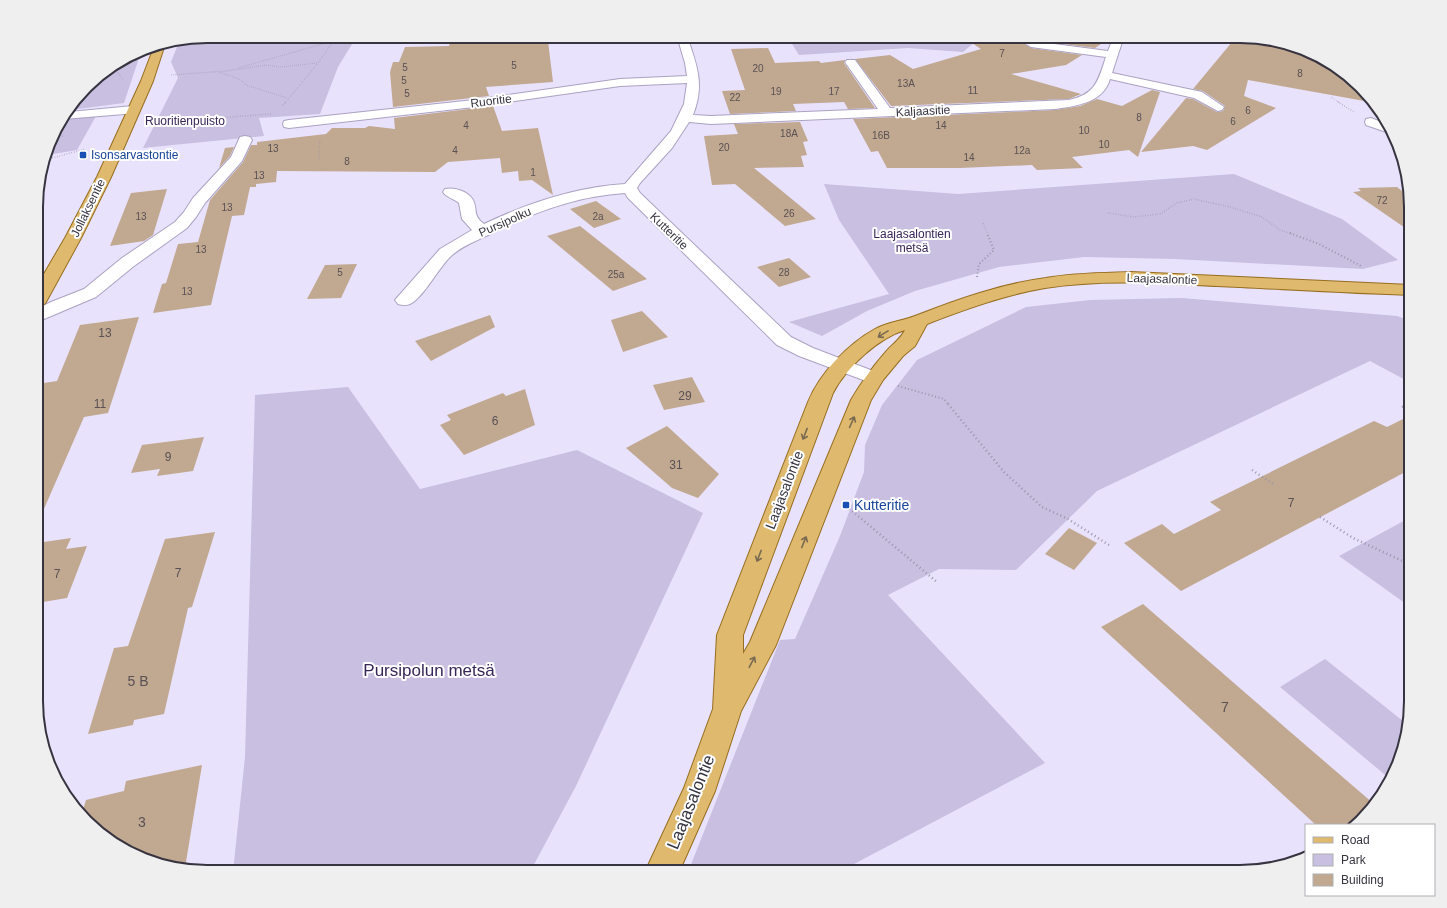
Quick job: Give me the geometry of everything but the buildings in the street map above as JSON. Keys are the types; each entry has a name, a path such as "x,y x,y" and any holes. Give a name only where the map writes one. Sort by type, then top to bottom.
{"main road":[{"name":"Jollaksentie","path":"43,291 73,238 104,177 147,81 158,51"},
{"name":"Laajasalontie","path":"728,709 730,635 814,414 824,391 844,367 863,347 889,329 919,321 961,304 987,297 1046,283 1081,279 1128,277 1404,290"},
{"name":"Laajasalontie","path":"665,865 698,791 728,709 762,644 849,427 883,381 896,352 908,342 919,321"}],"street":[{"path":"630,188 634,181 673,137 686,118 692,101 693,72 684,43"},
{"name":"Kaljaasitie","path":"686,118 711,120 1055,105 1077,102 1088,98 1099,90 1106,75 1117,43"},
{"path":"1031,44 1113,55"},
{"path":"851,62 886,112"},
{"path":"1106,75 1198,95 1218,107"},
{"name":"Ruoritie","path":"289,124 479,103 621,82 664,79 693,79"},
{"path":"71,115 133,110"},
{"path":"320,134 330,119"},
{"path":"1371,122 1383,127"},
{"path":"43,314 90,293 128,262 181,225 198,201 237,158 245,140"},
{"name":"Pursipolku","path":"404,300 426,277 430,269 444,254 459,243 483,231 522,213 563,198 603,189 630,188"},
{"name":"Kutteritie","path":"630,188 640,204 784,341 800,350 883,381"},
{"path":"450,192 457,194 466,202 466,215 472,223 483,231"}],"path":[{"path":"226,71 324,43"},
{"path":"289,124 280,120 278,114 287,98 318,64 332,43"},
{"path":"169,76 226,71 267,65 280,67 318,64"},
{"path":"116,71 122,76 124,82"},
{"path":"218,71 227,76 240,79 246,85 287,98"},
{"path":"1331,97 1371,122"},
{"path":"151,123 278,114"},
{"path":"319,160 320,134"},
{"path":"51,158 85,149"},
{"path":"1108,213 1134,217 1160,214 1177,203 1194,199 1230,207 1262,217 1280,230 1318,244 1365,268"},
{"path":"977,280 980,264 994,250 984,223"},
{"path":"883,381 944,398 1004,472 1042,507 1068,519 1109,545"},
{"path":"1252,470 1273,484"},
{"path":"846,506 937,582"},
{"path":"1320,517 1353,538 1404,562"}],"green space":[{"name":"Ruoritienpuisto","path":"353,43 338,67 320,114 259,118 264,136 143,148 178,78 171,62 178,46 186,44"},
{"path":"791,43 974,43 963,52 908,48 799,55"},
{"path":"139,58 124,103 75,109 91,91 107,77 125,65"},
{"path":"96,116 77,150 52,154 60,135 69,118"},
{"name":"Laajasalontien metsä","path":"1234,174 1342,219 1398,260 1363,269 1175,259 1084,257 999,267 915,291 867,311 822,336 789,322 889,294 839,220 824,184 958,194"},
{"path":"1182,298 1397,316 1404,318 1404,379 1370,361 1097,491 1016,570 939,569 888,595 1045,763 852,865 691,865 780,640 795,639 840,536 864,472 865,445 882,405 917,360 1026,307 1090,300"},
{"name":"Pursipolun metsä","path":"348,387 420,489 577,450 703,513 576,786 534,865 234,865 245,757 255,395"},
{"path":"1404,521 1404,602 1339,556"},
{"path":"1325,659 1403,721 1395,753 1386,775 1280,687"}],"place":[{"name":"Isonsarvastontie","path":"83,155"},
{"name":"Kutteritie","path":"846,505"}]}
